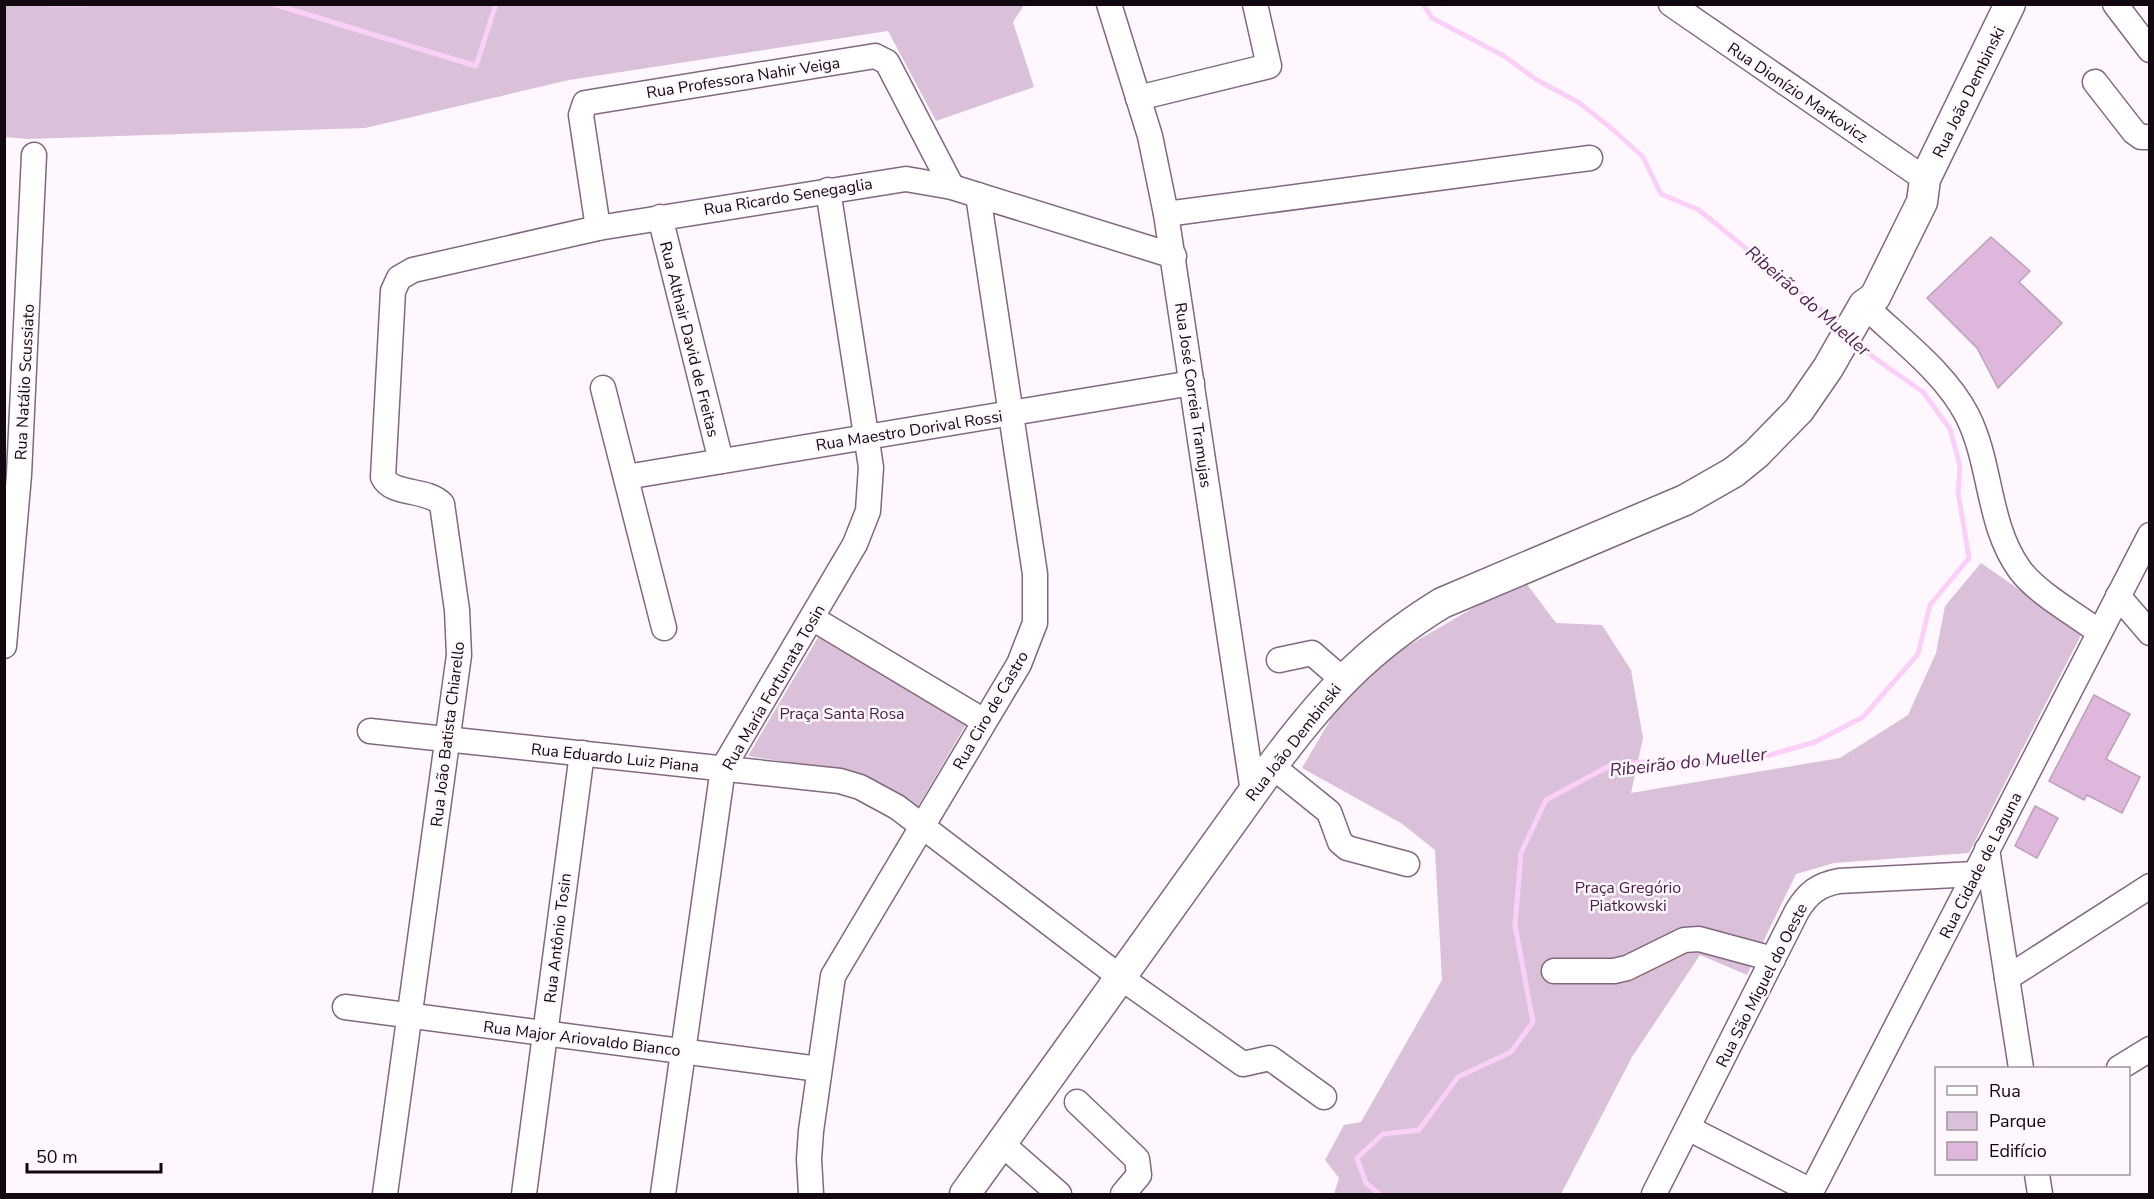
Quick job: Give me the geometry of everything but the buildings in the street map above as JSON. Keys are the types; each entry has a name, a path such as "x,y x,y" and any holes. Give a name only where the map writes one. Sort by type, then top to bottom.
{"main road":[{"name":"Rua João Dembinski","path":"965,1194 1253,792 1342,678 1377,647 1442,603 1685,500 1734,472 1756,454 1799,410 1859,313 1863,290 1909,195 1925,179 2010,4"}],"street":[{"name":"Rua José Correia Tramujas","path":"1109,4 1155,157 1174,256 1253,792"},
{"path":"1138,98 1269,66 1255,4"},
{"name":"Rua Dionízio Markovicz","path":"1671,4 1925,179"},
{"path":"2115,4 2150,50"},
{"name":"Rua Professora Nahir Veiga","path":"598,228 581,115 585,103 875,56 887,62 952,187"},
{"path":"2095,82 2134,132 2142,137 2150,137"},
{"name":"Rua Natálio Scussiato","path":"4,646 19,475 34,155"},
{"path":"1166,214 1590,158"},
{"name":"Rua Ricardo Senegaglia","path":"399,278 413,270 598,228 828,189 906,179 952,187 1174,256"},
{"name":"Rua Maria Fortunata Tosin","path":"663,1194 723,768 855,544 868,511 871,489 868,437 828,189"},
{"name":"Rua Ciro de Castro","path":"811,1194 809,1159 833,976 1019,664 1035,623 1035,574 978,195"},
{"name":"Rua Althair David de Freitas","path":"660,217 721,461"},
{"name":"Rua João Batista Chiarello","path":"385,1194 457,676 459,633 442,504 429,494 386,482 382,470 393,291 399,278"},
{"path":"1859,313 1940,378 1966,413 1981,451 2001,535 2021,572 2099,632"},
{"name":"Rua Maestro Dorival Rossi","path":"626,477 1192,383"},
{"path":"603,388 664,628"},
{"name":"Rua Cidade de Laguna","path":"1811,1193 2150,535"},
{"path":"2118,596 2150,633"},
{"path":"812,618 984,721"},
{"path":"1279,660 1312,653 1342,678"},
{"name":"Rua Eduardo Luiz Piana","path":"370,731 840,781 880,797 922,826 1120,977 1243,1064 1270,1058 1324,1097"},
{"name":"Rua Antônio Tosin","path":"524,1194 582,753"},
{"path":"1272,766 1329,812 1340,842 1347,848 1407,864"},
{"path":"1988,849 2021,1067"},
{"name":"Rua São Miguel do Oeste","path":"1654,1194 1773,959 1804,900 1813,890 1825,884 1975,874"},
{"path":"2007,978 2150,886"},
{"path":"1554,971 1614,971 1627,968 1684,940 1699,939 1773,959"},
{"name":"Rua Major Ariovaldo Bianco","path":"345,1007 819,1069"},
{"path":"2121,1067 2150,1049"},
{"path":"1077,1102 1137,1159 1138,1175 1123,1194"},
{"path":"1688,1128 1811,1193"},
{"path":"1001,1143 1059,1194"},
{"path":"2037,1175 2040,1194"}],"green space":[{"path":"4,5 1024,5 1013,22 1034,87 936,121 888,31 569,80 365,128 28,139 5,137"},
{"name":"Praça Gregório Piatkowski","path":"1981,563 2082,633 1969,853 1834,863 1796,874 1747,975 1700,955 1632,1057 1561,1194 1334,1194 1339,1178 1325,1160 1344,1125 1361,1122 1442,980 1435,850 1401,823 1302,768 1356,676 1523,579 1556,623 1602,625 1631,670 1643,738 1631,793 1840,758 1908,715 1936,653 1945,606"},
{"name":"Praça Santa Rosa","path":"820,634 968,721 916,810 845,771 748,756"}],"waterway":[{"path":"46,4 90,4"},
{"path":"273,4 476,66 496,4"},
{"name":"Ribeirão do Mueller","path":"1423,4 1432,18 1504,56 1537,80 1578,102 1643,157 1661,194 1699,210 1842,327"},
{"name":"Ribeirão do Mueller","path":"1379,1194 1366,1183 1357,1158 1383,1134 1419,1130 1458,1077 1511,1052 1533,1022 1515,925 1521,853 1546,800 1609,766 1642,762 1701,763 1770,755 1815,742 1863,717 1918,654 1930,605 1969,558 1958,492 1960,466 1950,429 1923,392 1873,357 1855,340"}]}
